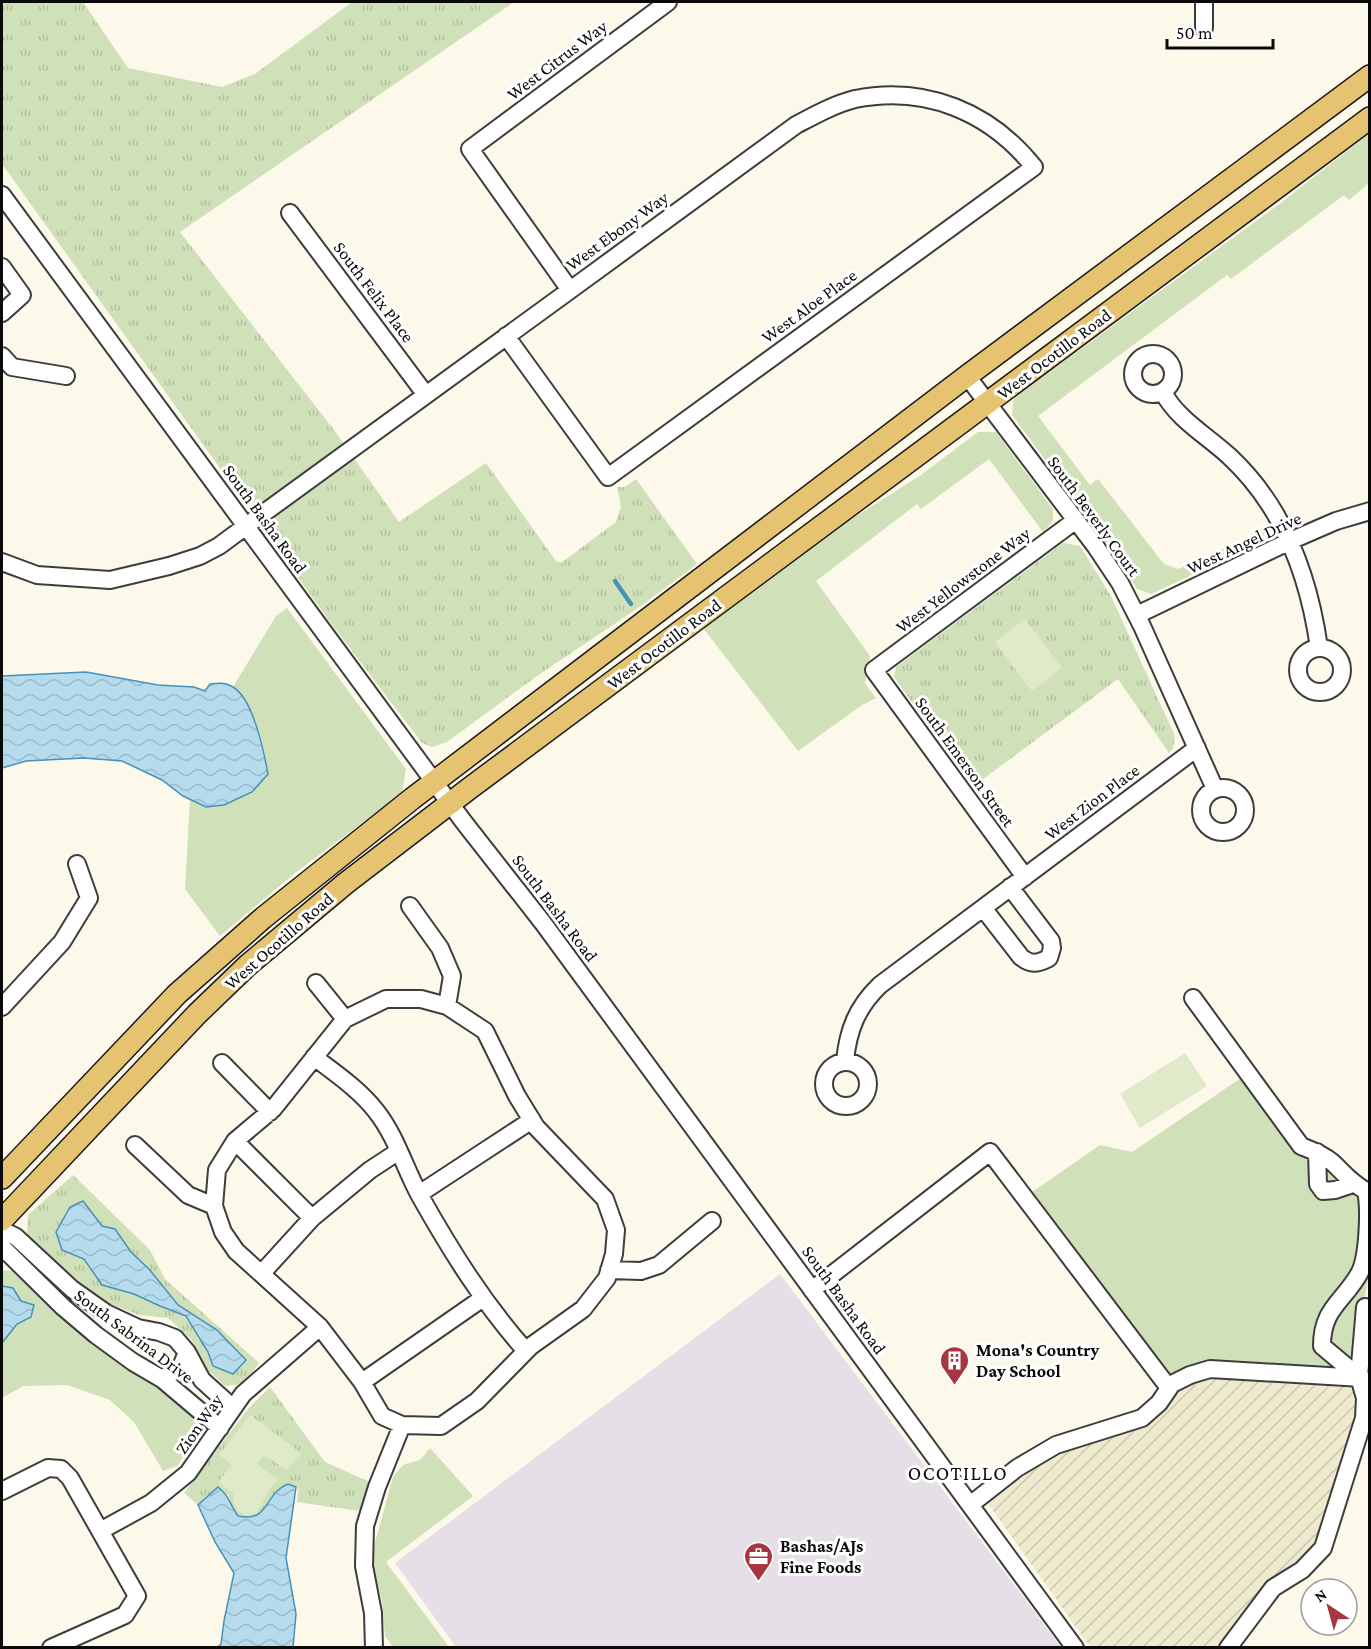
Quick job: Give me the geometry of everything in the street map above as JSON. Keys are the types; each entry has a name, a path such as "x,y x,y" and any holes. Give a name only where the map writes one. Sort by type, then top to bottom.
{"main road":[{"name":"West Ocotillo Road","path":"2,1178 177,994 262,918 435,782 967,376 1370,76"},
{"name":"West Ocotillo Road","path":"2,1220 197,1014 248,965 346,883 450,803 1370,118"}],"street":[{"name":"West Citrus Way","path":"570,290 470,149 668,2"},
{"path":"1204,2 1204,28"},
{"name":"West Ebony Way","path":"2,562 37,574 110,580 169,566 200,556 219,546 796,124 824,110 854,100 887,95 941,102 973,114 996,129 1018,147 1034,167"},
{"name":"West Aloe Place","path":"506,336 608,477 1034,167"},
{"name":"South Basha Road","path":"2,195 450,803 543,923 1075,1647"},
{"name":"South Felix Place","path":"290,213 426,395"},
{"path":"2,267 22,295 2,313"},
{"path":"2,356 12,367 66,376"},
{"name":"South Beverly Court","path":"967,376 1111,568 1137,615 1215,789"},
{"path":"1163,392 1169,403 1211,440 1247,476 1265,499 1290,541 1308,586 1319,648"},
{"name":"West Angel Drive","path":"1137,615 1290,541 1336,521 1370,511"},
{"name":"West Yellowstone Way","path":"874,670 1076,520"},
{"name":"South Emerson Street","path":"874,670 1024,877"},
{"name":"West Zion Place","path":"845,1061 851,1024 871,993 1197,748"},
{"path":"4,1000 62,942 89,898 77,864"},
{"path":"983,908 1021,957 1029,963 1039,963 1049,958 1052,948 1051,941 1010,887"},
{"path":"410,906 440,948 452,976 447,1006"},
{"path":"315,983 345,1019"},
{"path":"1192,998 1301,1146 1332,1161 1353,1184 1366,1191 1369,1206 1365,1255 1360,1271 1327,1315 1322,1330 1322,1346 1364,1379"},
{"path":"386,999 421,999 447,1006 484,1031 517,1096 532,1120 605,1199 616,1230 614,1254 607,1278 583,1309 526,1351 477,1401 441,1426 402,1425 382,1416 362,1382 320,1327 236,1251 223,1232 214,1206 217,1170 235,1141 270,1112 345,1019 386,999"},
{"path":"314,1057 354,1089 376,1111 399,1151 419,1194 467,1274 483,1298 526,1351"},
{"path":"222,1063 270,1112"},
{"path":"419,1194 532,1120"},
{"path":"235,1141 312,1218"},
{"path":"135,1145 188,1195 214,1206"},
{"path":"262,1273 312,1218 370,1170 399,1151"},
{"path":"812,1290 990,1152 1169,1388"},
{"path":"1317,1152 1317,1184 1323,1191 1353,1184"},
{"path":"609,1270 641,1271 659,1265 712,1221"},
{"name":"South Sabrina Drive","path":"2,1230 16,1237 72,1289 106,1313 138,1328 175,1338 187,1352 202,1380 233,1408"},
{"name":"South Sabrina Drive","path":"2,1247 63,1307 96,1335 133,1362 162,1379 220,1428"},
{"path":"362,1382 483,1298"},
{"path":"1228,1647 1274,1588 1302,1570 1323,1548 1364,1418 1365,1307"},
{"name":"Zion Way","path":"100,1531 151,1503 188,1473 243,1394 320,1327"},
{"path":"162,1379 181,1367 187,1352"},
{"path":"970,1505 1017,1468 1056,1445 1142,1418 1159,1403 1169,1388 1184,1378 1210,1369 1364,1379"},
{"path":"374,1647 373,1612 364,1566 365,1526 377,1487 402,1425"},
{"path":"2,1491 48,1468 61,1469 70,1478 137,1596 125,1615 51,1647"}],"shaded area":[{"path":"780,1274 1061,1647 456,1647 395,1563"},
{"path":"1369,1293 1369,1383 1360,1379 1362,1395 1319,1550 1224,1647 1090,1647 982,1495 1017,1468 1142,1418 1172,1384 1368,1308"}],"green space":[{"path":"2,2 83,2 128,68 222,87 255,74 352,2 514,2 180,232 334,430 399,522 486,463 556,561 561,563 616,522 621,507 617,487 625,487 636,479 697,564 447,742 432,747 422,743 333,626 2,164"},
{"path":"1369,134 1369,183 1349,200 1344,195 1231,279 1227,275 1038,416 1090,485 1098,479 1164,564 1178,569 1265,530 1262,542 1151,594 1137,589 1104,539 1012,415 1014,398 1278,205"},
{"path":"978,432 996,432 1053,509 1053,521 1043,532 989,459 921,509 917,504 816,581 870,656 865,684 876,698 862,705 798,751 703,628 847,522 921,475"},
{"path":"1063,543 1080,546 1111,596 1175,736 1173,748 1169,753 1118,679 979,782 976,777 969,782 894,677 896,667"},
{"path":"287,608 406,769 402,793 295,873 220,936 185,889 190,799 206,807 268,774 258,727 248,705 233,687 276,616"},
{"path":"1025,619 1062,667 1032,691 995,642"},
{"path":"1185,1053 1207,1086 1140,1128 1120,1094"},
{"path":"1247,1074 1301,1146 1366,1191 1369,1212 1369,1274 1363,1306 1357,1378 1211,1369 1169,1388 1025,1197 1100,1145 1132,1152"},
{"path":"73,1175 150,1250 165,1279 259,1363 244,1384 225,1386 208,1370 191,1339 168,1318 139,1315 108,1303 75,1279 27,1236 28,1215"},
{"path":"2,1270 13,1271 138,1375 198,1416 196,1438 177,1466 163,1471 134,1422 110,1400 67,1385 23,1386 2,1398"},
{"path":"270,1387 325,1462 370,1482 360,1511 297,1502 298,1488 288,1484 280,1488 262,1511 249,1517 238,1516 232,1508 228,1494 207,1495 198,1505 184,1493 247,1410"},
{"path":"250,1415 301,1453 287,1470 264,1455 257,1464 278,1480 266,1494 256,1514 248,1515 238,1510 233,1493 218,1482 232,1465 219,1455"},
{"path":"430,1448 473,1496 386,1562 449,1647 393,1647 385,1636 382,1600 374,1572 374,1546 393,1477 403,1465 420,1460"}],"water":[{"path":"86,672 158,685 194,687 205,691 210,684 219,683 233,687 240,693 252,714 268,774 252,792 224,805 206,807 183,796 162,780 122,761 84,758 26,761 2,768 2,676"},
{"path":"83,1201 102,1226 115,1229 131,1252 149,1269 178,1305 217,1330 246,1360 233,1374 213,1366 208,1352 186,1316 134,1294 102,1285 84,1259 62,1250 56,1232 70,1207"},
{"path":"2,1286 13,1288 21,1301 34,1305 31,1317 17,1324 2,1343"},
{"path":"288,1484 296,1487 286,1558 296,1614 293,1647 218,1647 221,1644 234,1573 215,1542 198,1505 218,1487 238,1516 248,1517 262,1511 280,1488"}],"waterway":[{"path":"615,581 631,604"}],"place":[{"name":"Mona's Country Day School","path":"955,1386"},
{"name":"Bashas/AJs Fine Foods","path":"759,1582"}],"district":[{"name":"OCOTILLO","path":"958,1473"}]}
